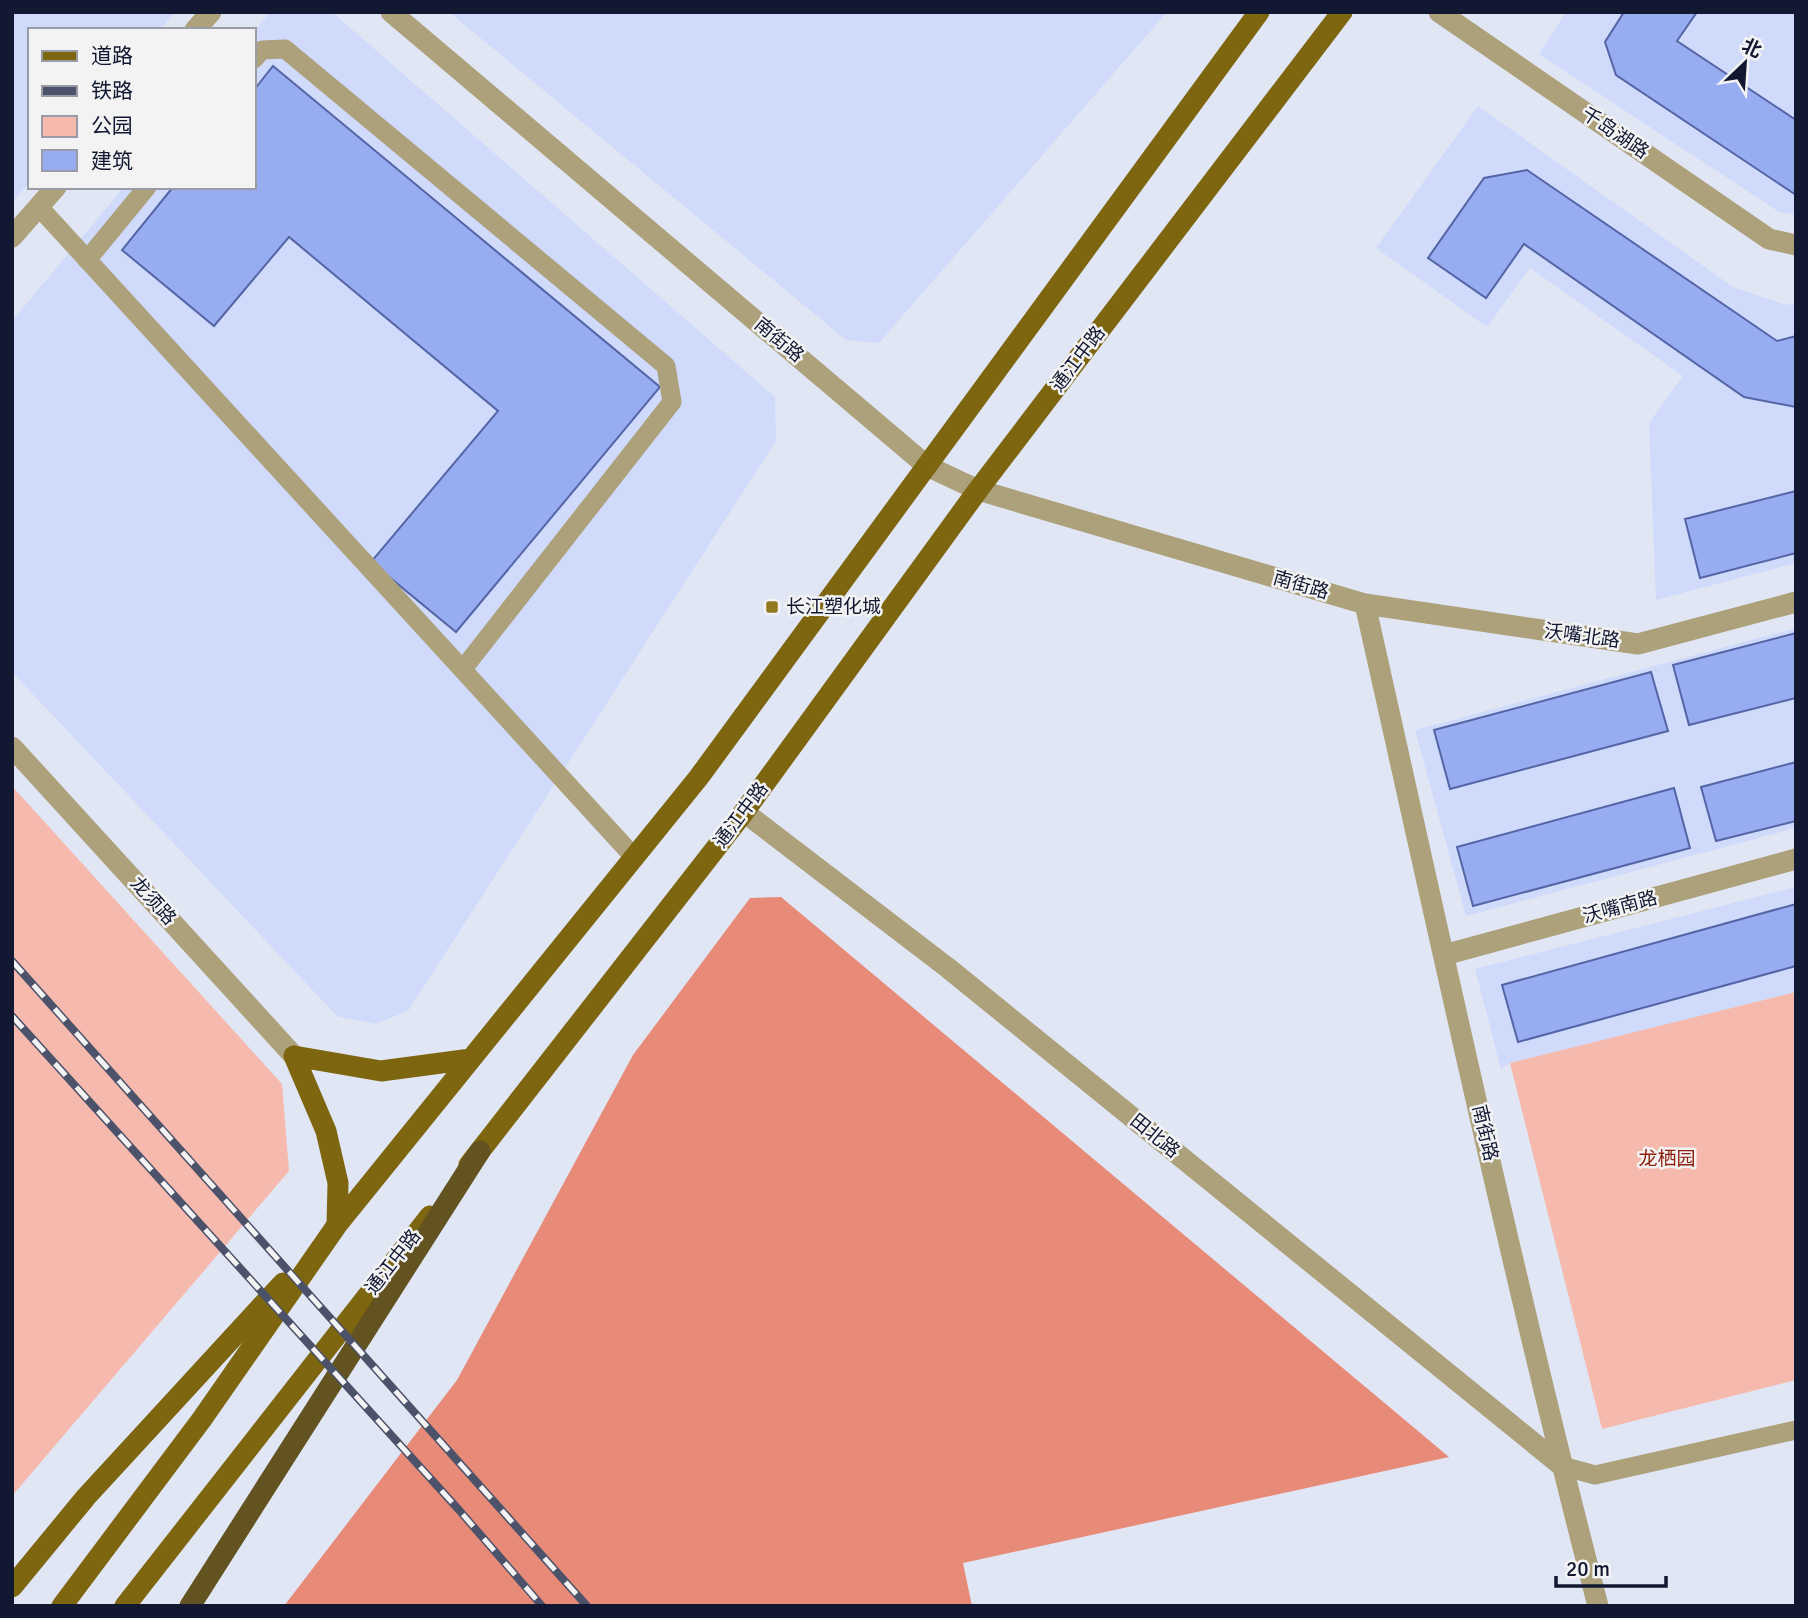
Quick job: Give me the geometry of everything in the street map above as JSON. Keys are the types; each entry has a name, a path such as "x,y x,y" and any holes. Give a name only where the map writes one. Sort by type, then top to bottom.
{"highway":[{"path":"190,1606 480,1151"}],"main road":[{"path":"12,1587 86,1497 337,1225 699,777 1259,12"},
{"name":"通江中路","path":"125,1606 744,811 978,490 1342,12"},
{"path":"294,1056 381,1071 471,1059"},
{"path":"62,1606 202,1419 337,1225 338,1183 326,1130 294,1056"}],"street":[{"path":"197,28 211,12"},
{"name":"南街路","path":"391,12 927,466 978,490 1365,604 1562,1466 1598,1606"},
{"name":"千岛湖路","path":"1439,12 1769,239 1796,245"},
{"path":"12,237 54,189"},
{"name":"沃嘴北路","path":"1365,604 1638,644 1796,602"},
{"name":"龙须路","path":"12,747 294,1056"},
{"name":"田北路","path":"744,811 948,968 1562,1466"},
{"name":"沃嘴南路","path":"1444,955 1796,859"}],"lane":[{"path":"256,58 262,50 285,49 666,366 672,402 463,669"},
{"path":"87,260 145,189"},
{"path":"39,207 634,857"},
{"path":"1562,1466 1595,1475 1796,1430"}],"shaded area":[{"path":"12,12 175,12 162,28 28,28 28,184 12,202"},
{"path":"270,12 332,12 775,397 776,441 408,1011 375,1024 337,1016 12,672 12,321 122,189 256,189 256,30"},
{"path":"449,12 1167,12 879,343 846,340"},
{"path":"1566,12 1796,12 1796,215 1779,212 1539,54"},
{"path":"1478,106 1733,287 1786,305 1796,303 1796,563 1656,600 1649,423 1683,376 1530,268 1487,327 1376,248"},
{"path":"1796,628 1796,828 1466,916 1415,730"},
{"path":"1796,887 1796,992 1510,1063 1501,1069 1475,969"},
{"path":"781,897 1449,1457 963,1563 972,1606 284,1606 457,1380 633,1055 750,898"}],"green space":[{"path":"12,786 282,1084 289,1171 12,1496"},
{"name":"龙栖园","path":"1796,992 1796,1380 1602,1429 1510,1063"}],"building":[{"path":"1624,12 1697,12 1677,41 1796,120 1796,195 1616,75 1605,42"},
{"path":"273,66 660,387 456,632 371,562 498,411 289,237 214,326 122,250 171,189 256,189 256,87"},
{"path":"1527,170 1777,341 1796,336 1796,407 1744,397 1524,244 1486,298 1428,258 1484,178"},
{"path":"1796,491 1796,553 1700,578 1685,519"},
{"path":"1796,633 1796,698 1689,725 1673,665"},
{"path":"1651,672 1668,731 1450,789 1434,730"},
{"path":"1796,762 1796,821 1716,841 1701,787"},
{"path":"1674,788 1690,848 1473,906 1457,847"},
{"path":"1796,904 1796,966 1518,1042 1502,985"}],"railway":[{"path":"12,961 587,1606"},
{"path":"12,1016 459,1510 542,1606"}],"place":[{"name":"长江塑化城","path":"772,607"}]}
